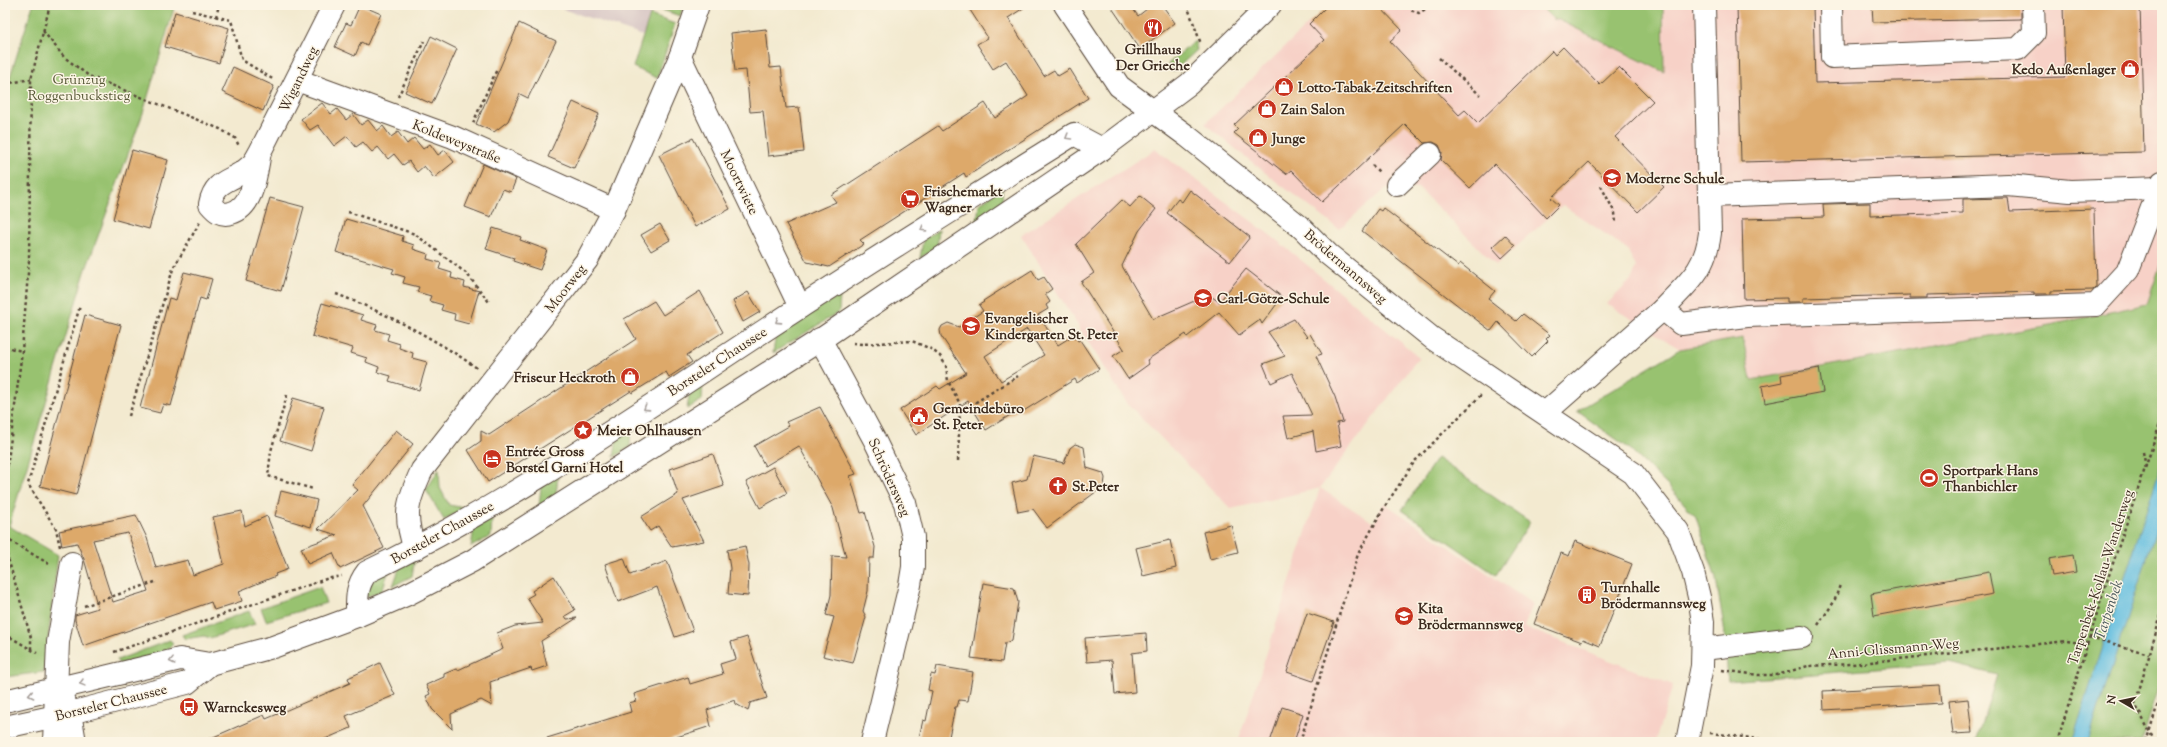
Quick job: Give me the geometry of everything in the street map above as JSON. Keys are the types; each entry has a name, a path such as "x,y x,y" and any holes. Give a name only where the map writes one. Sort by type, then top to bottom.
{"street":[{"name":"Wigandweg","path":"210,204 222,214 235,212 245,204 254,184 255,160 295,85 334,5"},
{"name":"Moorweg","path":"415,549 407,521 413,490 422,470 587,260 614,210 680,57 698,5"},
{"name":"Brödermannsweg","path":"1065,5 1119,86 1152,112 1187,136 1303,228 1328,254 1432,338 1633,473 1678,531 1693,572 1699,597 1703,657 1688,736"},
{"name":"Borsteler Chaussee","path":"5,727 63,715 187,683 210,664 273,647 357,616 406,595 472,561 821,339 1102,149 1189,84 1270,5"},
{"path":"1545,414 1663,309 1700,270 1708,250 1710,233 1704,5"},
{"path":"1831,5 1832,58 2018,49 2034,32 2033,5"},
{"name":"Moortwiete","path":"680,57 800,307"},
{"name":"Koldeweystraße","path":"295,85 390,114 464,142 614,210"},
{"name":"Borsteler Chaussee","path":"367,572 444,534 560,465 800,307 1074,134 1102,149"},
{"path":"1397,184 1430,154"},
{"path":"210,204 212,194 218,186 255,160"},
{"path":"1663,309 1681,324 1747,316 2096,305 2128,270 2161,185 2070,191 2008,184 1709,196"},
{"name":"Schrödersweg","path":"821,339 874,439 905,503 912,537 913,567 910,585 872,742"},
{"path":"71,568 63,613 57,690 63,715 75,742"},
{"path":"357,616 357,592 360,581 367,572"},
{"path":"1703,657 1802,637"},
{"name":"Borsteler Chaussee","path":"5,701 57,690 180,659 210,664"},
{"path":"54,742 63,715"}],"path":[{"path":"5,484 22,351 29,260 31,79 42,31 50,5"},
{"path":"216,17 219,5"},
{"path":"1187,5 1209,65"},
{"path":"1408,5 1413,11 1419,13 1432,5"},
{"path":"192,11 231,20 242,60 295,85"},
{"path":"42,31 64,57 89,76 213,126 235,138 255,160"},
{"path":"390,114 424,41"},
{"path":"1439,58 1480,95"},
{"path":"464,142 497,69"},
{"path":"5,84 31,79"},
{"path":"1601,186 1615,213 1616,223"},
{"path":"130,416 173,269 210,204"},
{"path":"348,212 415,234 467,274 489,302"},
{"path":"336,294 390,319 456,353 493,380"},
{"path":"71,568 60,546 56,529 28,484 80,306"},
{"path":"821,339 862,344 912,342 931,349 940,356 946,366 948,381 960,404 958,462"},
{"path":"5,346 22,351"},
{"path":"960,412 1018,376"},
{"path":"1300,742 1358,554 1369,533 1415,461 1495,380"},
{"path":"286,395 271,451 268,476 313,489"},
{"name":"Tarpenbek-Kollau-Wanderweg","path":"2057,742 2088,644 2092,637 2106,584 2147,468 2162,418"},
{"path":"2143,452 2147,468"},
{"path":"5,538 43,562 71,568"},
{"path":"5,548 31,638 31,649"},
{"path":"109,654 326,579 367,572"},
{"path":"63,613 155,582"},
{"path":"1802,637 1812,633 1834,602 1840,585"},
{"path":"2155,742 2144,724 2135,704 2162,612"},
{"path":"5,634 47,660 58,662"},
{"path":"2092,637 2149,654"},
{"name":"Anni-Glissmann-Weg","path":"1703,657 1730,672 1777,675 1808,666 1852,664 2068,641 2088,644"},
{"path":"2146,742 2162,691"},
{"path":"2157,705 2162,705"},
{"path":"1688,736 1784,742"}],"shaded area":[{"path":"564,5 653,5 643,36 563,9"},
{"path":"1328,5 1539,5 1553,19 1559,20 1664,72 1663,5 2162,5 2162,260 2148,304 2055,324 1751,380 1743,338 1680,349 1607,304 1632,279 1636,267 1627,249 1563,205 1496,265 1418,188 1386,188 1339,229 1273,179 1205,124"},
{"name":"Carl-Götze-Schule","path":"1155,149 1274,238 1419,357 1320,488 1231,509 1126,402 1021,235"},
{"name":"Kita Brödermannsweg","path":"1320,488 1374,523 1384,503 1533,604 1524,627 1673,685 1655,742 1238,742"}],"green space":[{"name":"Grünzug Roggenbuckstieg","path":"33,5 175,5 143,113 85,272 9,526 58,555 44,672 5,677 5,92"},
{"path":"653,5 684,5 680,16 653,7"},
{"path":"1539,5 1663,5 1664,72 1559,20 1553,19"},
{"path":"650,15 675,24 657,78 633,67"},
{"path":"1195,41 1197,50 1173,72 1168,64"},
{"path":"1002,188 1003,205 977,222 979,204"},
{"path":"939,229 937,247 920,258 923,240"},
{"path":"2162,260 2162,677 2142,742 1976,742 1997,675 1950,663 1728,681 1724,627 1716,579 1696,517 1670,488 1630,449 1577,411 1680,349 1743,338 1751,380 2055,324 2147,304"},
{"path":"840,295 839,312 773,353 776,333"},
{"path":"703,379 702,400 687,409 690,388"},
{"path":"631,427 630,447 614,457 617,436"},
{"path":"1437,458 1530,522 1496,575 1402,510"},
{"path":"439,469 440,488 449,505 465,508 444,520 426,490"},
{"path":"558,476 556,494 539,506 541,487"},
{"path":"492,518 491,536 471,547 474,528"},
{"path":"415,558 412,576 393,586 400,566"},
{"path":"389,570 382,591 365,597 367,581"},
{"path":"320,587 326,603 266,621 261,608"},
{"path":"249,611 255,624 210,638 204,636 185,639 182,635"},
{"path":"170,640 173,643 165,653 119,664 117,660"}],"water":[{"path":"2162,462 2162,511 2088,742 2072,742"}],"building":[{"path":"360,5 381,14 367,45 361,42 355,56 335,47 346,23 351,25"},
{"path":"978,5 1028,5 1008,18 1044,76 1054,70 1058,76 1070,69 1088,98 966,177 964,173 860,240 864,244 829,267 807,262 786,224 836,202 831,195 938,126 942,131 985,103 995,118 1028,96 1006,61 993,69 977,44 988,38 970,10"},
{"path":"1110,5 1130,5 1138,16 1152,5 1162,5 1175,23 1140,49"},
{"path":"1328,5 1378,5 1402,30 1390,41 1459,115 1465,110 1478,123 1552,51 1555,55 1563,47 1600,85 1619,67 1653,101 1615,137 1664,187 1638,212 1589,162 1551,198 1559,205 1546,218 1495,164 1470,188 1441,160 1442,152 1439,145 1433,142 1424,143 1405,124 1322,202 1291,170 1286,174 1234,133 1238,129 1234,125 1324,40 1309,24"},
{"path":"1737,5 1813,5 1815,83 2065,77 2063,5 2140,5 2144,152 1741,162"},
{"path":"1872,5 2021,5 2021,19 1873,22"},
{"path":"175,12 229,28 219,63 165,47"},
{"path":"519,23 556,41 528,98 520,94 508,121 494,132 476,124"},
{"path":"766,29 770,68 781,67 786,108 799,107 804,152 768,156 763,111 750,112 746,70 735,71 731,33"},
{"path":"431,36 457,49 432,104 405,92"},
{"path":"233,67 274,86 263,111 222,92"},
{"path":"573,102 599,114 574,168 548,157"},
{"path":"322,103 331,114 337,109 346,120 353,114 361,125 368,120 377,131 383,126 391,137 398,132 407,144 414,138 423,149 430,144 438,155 445,150 454,162 434,178 424,166 417,172 409,161 403,165 394,154 388,159 378,147 372,152 363,142 356,147 347,136 334,146 318,125 310,130 301,119"},
{"path":"693,138 730,209 695,227 659,155"},
{"path":"132,150 168,160 149,229 113,219"},
{"path":"483,164 516,179 511,192 503,189 491,217 465,207"},
{"path":"1190,190 1250,237 1230,262 1167,213 1178,199 1182,202"},
{"path":"1140,196 1156,209 1139,231 1122,266 1153,319 1199,299 1204,291 1219,302 1246,269 1282,297 1262,324 1260,320 1239,335 1219,312 1187,337 1186,334 1147,360 1149,364 1128,379 1113,356 1124,349 1081,282 1094,273 1076,244 1122,200 1130,207"},
{"path":"270,198 304,207 281,291 246,281"},
{"path":"2008,198 2010,212 2094,209 2096,287 2093,290 2051,291 2051,294 2034,294 2034,292 1927,295 1927,298 1910,298 1910,295 1803,298 1803,302 1787,302 1787,298 1744,299 1742,219 1824,217 1823,204 1870,203 1870,216 1963,213 1963,199"},
{"path":"1383,208 1458,266 1460,263 1495,291 1488,299 1516,321 1523,314 1550,335 1546,339 1548,341 1532,357 1498,322 1491,331 1362,231 1378,209 1381,211"},
{"path":"346,219 403,236 402,241 414,245 413,249 428,254 427,259 441,263 439,269 452,273 451,278 465,282 464,287 479,291 469,324 454,320 455,314 441,310 443,305 429,301 431,296 417,292 419,287 403,283 405,277 392,273 394,269 336,252"},
{"path":"660,224 670,240 651,251 641,235"},
{"path":"493,228 521,237 520,240 547,250 540,270 513,261 514,258 486,249"},
{"path":"1505,235 1515,246 1502,258 1492,247"},
{"path":"1032,270 1038,280 1044,277 1052,289 1045,294 1050,302 1046,305 1048,309 1038,315 1058,345 1074,335 1078,341 1080,340 1099,369 1077,383 1075,379 1022,412 1020,409 986,430 968,401 916,435 900,410 937,386 940,389 966,373 941,336 940,330 942,326 948,323 959,327 983,311 979,305 984,302 983,301","holes":["1027,329 1044,355 1001,381 985,356"]},
{"path":"184,272 212,279 206,300 200,298 171,406 163,404 160,413 140,408 169,298 176,300"},
{"path":"700,291 723,332 687,355 692,362 669,377 666,372 632,393 631,391 488,482 468,450 481,441 481,431 489,435 636,339 624,319 654,301 663,315"},
{"path":"748,292 760,312 743,322 733,301"},
{"path":"322,303 363,315 361,320 377,325 375,330 389,334 387,340 400,344 399,348 413,353 412,358 427,362 419,390 389,381 391,376 377,372 379,367 366,362 367,358 351,353 353,348 312,336"},
{"path":"85,315 121,325 76,495 40,486"},
{"path":"1294,319 1307,337 1310,334 1322,354 1316,356 1335,397 1343,422 1337,423 1341,446 1316,451 1313,431 1288,438 1283,416 1312,415 1292,373 1271,383 1263,364 1285,356 1268,332"},
{"path":"1819,368 1823,392 1765,403 1762,386 1782,382 1781,375"},
{"path":"293,398 324,407 311,451 280,441"},
{"path":"820,407 856,474 850,476 861,513 865,512 875,547 874,558 869,558 868,591 863,611 866,617 853,663 823,656 834,617 826,615 831,595 832,556 846,557 833,508 799,446 765,466 754,446 789,426 786,422"},
{"path":"396,430 413,444 363,506 384,548 340,569 333,553 308,564 301,548 337,535 318,529 358,490 352,485"},
{"name":"St.Peter","path":"1075,444 1084,447 1087,468 1103,473 1105,478 1104,486 1047,528 1033,509 1018,512 1012,483 1027,479 1033,456 1064,463 1070,448"},
{"path":"713,454 724,486 683,500 704,541 672,547 658,526 650,531 641,517 678,494 670,469"},
{"path":"773,467 787,493 760,508 746,482"},
{"path":"281,491 317,500 311,527 275,516"},
{"path":"242,511 245,526 267,516 288,569 275,574 276,576 239,591 242,601 214,610 211,602 83,646 75,620 75,615 98,608 84,559 77,543 62,546 59,531 136,515 147,538 156,568 188,560 193,575 224,564 213,517","holes":["128,533 148,591 113,602 93,540"]},
{"path":"1231,525 1238,552 1210,559 1203,532"},
{"path":"1170,540 1176,568 1143,576 1136,548"},
{"name":"Turnhalle Brödermannsweg","path":"1575,541 1632,564 1600,646 1583,639 1582,642 1534,624 1561,553 1569,556"},
{"path":"745,546 749,565 748,596 728,594 730,568 727,550"},
{"path":"2073,555 2076,572 2052,576 2049,559"},
{"path":"624,558 630,575 667,561 693,631 675,637 657,587 618,602 605,564"},
{"path":"1989,572 1993,594 1874,616 1871,594"},
{"path":"554,576 575,610 565,616 567,619 577,618 541,641 547,666 532,671 531,668 490,682 492,706 481,700 451,714 452,729 432,709 426,696 430,694 426,685 444,677 444,674 456,669 458,670 503,649 497,633 515,626 543,623 527,598 534,594 532,591"},
{"path":"983,583 1014,588 1018,602 1012,640 1005,643 1002,662 971,658"},
{"path":"1307,613 1334,622 1313,681 1287,672"},
{"path":"1146,633 1147,651 1132,653 1135,692 1115,694 1112,660 1087,662 1085,638"},
{"path":"747,637 767,698 750,703 748,711 736,704 735,700 707,710 711,726 661,742 547,742 547,738 631,712 629,703 636,701 634,694 688,677 690,684 723,674 720,664 736,659 731,642"},
{"path":"380,663 395,695 346,716 351,728 318,742 202,742 264,715 266,719 350,683 348,678"},
{"path":"937,666 973,672 968,701 959,700 957,707 955,707 948,742 918,742 923,720 926,721 932,691 928,690 931,674 935,675"},
{"path":"1940,685 1942,703 1824,710 1823,691"},
{"path":"1968,699 1972,733 1953,734 1949,701"},
{"path":"1282,707 1303,714 1294,742 1270,742"}],"place":[{"name":"Grillhaus Der Grieche","path":"1153,28"},
{"name":"Kedo Außenlager","path":"2130,69"},
{"name":"Lotto-Tabak-Zeitschriften","path":"1284,87"},
{"name":"Zain Salon","path":"1267,109"},
{"name":"Junge","path":"1258,138"},
{"name":"Moderne Schule","path":"1612,178"},
{"name":"Frischemarkt Wagner","path":"910,199"},
{"name":"Carl-Götze-Schule","path":"1203,298"},
{"name":"Evangelischer Kindergarten St. Peter","path":"971,326"},
{"name":"Friseur Heckroth","path":"630,377"},
{"name":"Gemeindebüro St. Peter","path":"919,416"},
{"name":"Meier Ohlhausen","path":"583,430"},
{"name":"Entrée Gross Borstel Garni Hotel","path":"492,459"},
{"name":"Sportpark Hans Thanbichler","path":"1929,478"},
{"name":"St.Peter","path":"1058,486"},
{"name":"Turnhalle Brödermannsweg","path":"1587,595"},
{"name":"Kita Brödermannsweg","path":"1404,616"},
{"name":"Warnckesweg","path":"189,707"}],"water label":[{"name":"Tarpenbek","path":"2108,610"}]}
